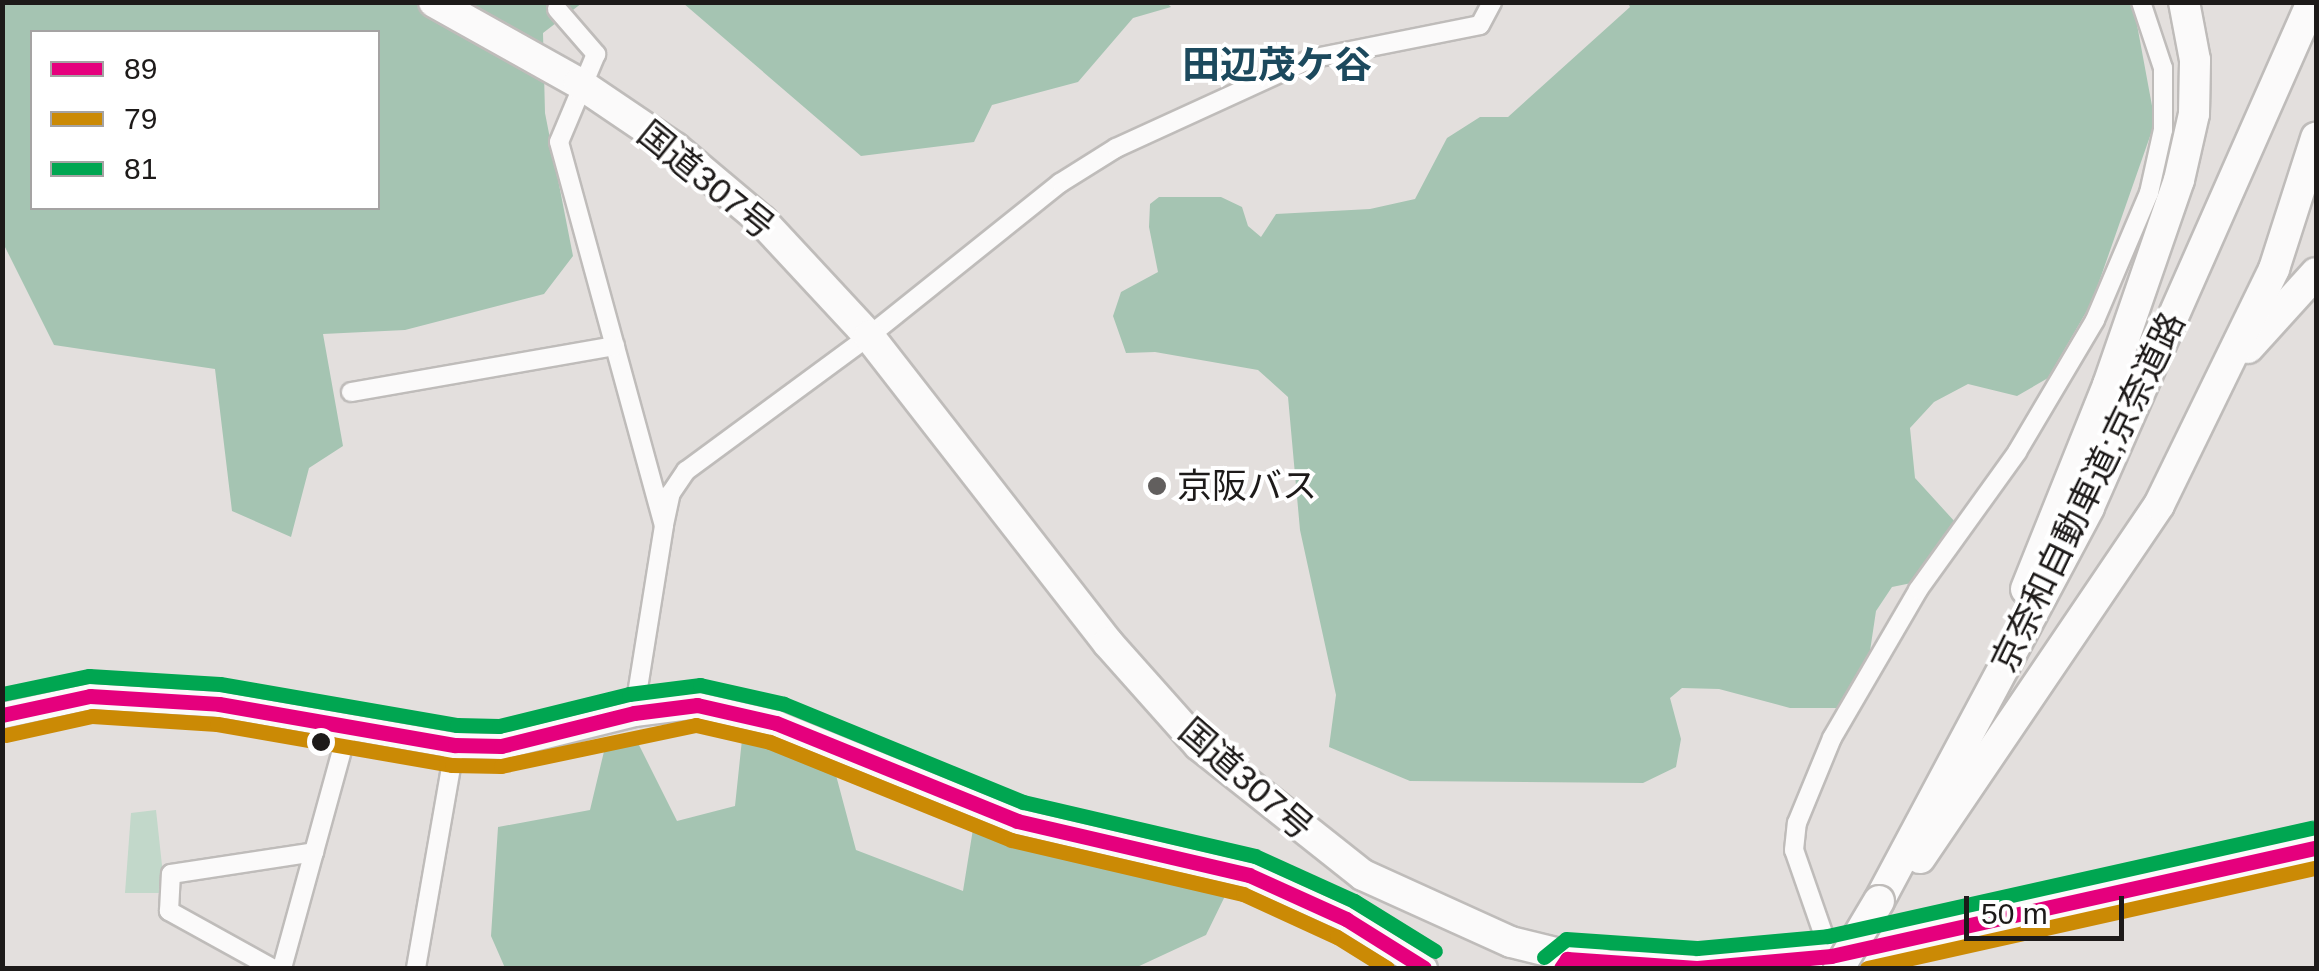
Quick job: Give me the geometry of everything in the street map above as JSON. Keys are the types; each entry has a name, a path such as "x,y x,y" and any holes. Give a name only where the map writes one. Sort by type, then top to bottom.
{"highway":[{"name":"国道307号","path":"434,2 586,88 675,148 762,222 870,336 1108,643 1199,745 1363,876 1564,964 1697,968 1841,964 2316,848"},
{"path":"1910,841 2025,593 2108,385 2179,180 2194,114 2195,60 2184,2"},
{"name":"京奈和自動車道;京奈道路","path":"1886,903 1910,841 2098,489 2312,2"},
{"name":"京奈和自動車道;京奈道路","path":"1841,964 2159,505 2280,254 2316,138"},
{"path":"2224,373 2316,272"}],"street":[{"path":"634,713 664,525 671,493 686,471 870,336 1060,183 1116,148 1310,60 1480,25 1492,2"},
{"path":"1841,964 1794,850 1797,823 1832,738 1918,590 2017,452 2095,320 2149,193 2163,130 2163,68 2141,2"},
{"path":"557,10 596,54 586,88 559,142 664,525"},
{"path":"351,392 615,346"},
{"path":"2,714 90,696 219,704 456,746 501,746 634,713 697,705 776,723 1016,821 1249,875 1346,919 1424,968"},
{"path":"282,968 349,724"},
{"path":"416,968 456,746"},
{"path":"272,968 169,911 171,874 314,852"}],"green space":[{"path":"2,3 582,3 543,33 545,113 573,256 544,294 405,330 323,334 343,446 309,468 291,537 232,511 215,369 54,345 3,243"},
{"path":"683,3 1167,3 1171,7 1133,18 1078,82 992,105 974,142 861,156"},
{"path":"1628,3 2133,3 2155,122 2092,302 2048,378 2017,396 1968,384 1934,402 1910,428 1915,478 1956,523 1931,579 1892,587 1876,611 1867,671 1837,708 1790,708 1719,689 1682,688 1670,698 1681,739 1676,767 1643,783 1410,781 1329,747 1336,695 1300,530 1288,397 1258,370 1155,352 1126,353 1113,316 1121,292 1158,272 1149,227 1150,204 1159,197 1221,197 1242,207 1248,226 1261,237 1276,214 1370,209 1415,199 1447,138 1480,117 1508,117 1630,7"},
{"path":"743,730 833,764 856,850 963,891 973,829 1226,894 1206,935 1135,968 505,968 491,936 498,827 590,810 606,743 633,733 677,821 735,806"},
{"path":"156,810 165,893 125,893 131,813"}],"transit line":[{"name":"81","path":"2,694 89,676 220,684 457,725 499,726 629,694 700,685 784,704 1023,802 1255,856 1354,901 1435,951"},
{"name":"89","path":"2,715 90,696 219,704 455,745 501,746 634,713 697,705 776,723 1017,821 1249,875 1346,919 1424,968"},
{"name":"79","path":"6,735 92,716 217,724 452,765 501,766 696,725 770,742 1011,840 1243,894 1337,937 1387,968"},
{"name":"81","path":"1544,957 1566,939 1697,948 1828,936 2312,828"},
{"name":"89","path":"1561,968 1567,959 1697,968 1831,956 2316,848"},
{"name":"79","path":"1867,968 2316,868"}],"place":[{"name":"京阪バス","path":"1157,486"}],"district":[{"name":"田辺茂ケ谷","path":"1277,66"}]}
